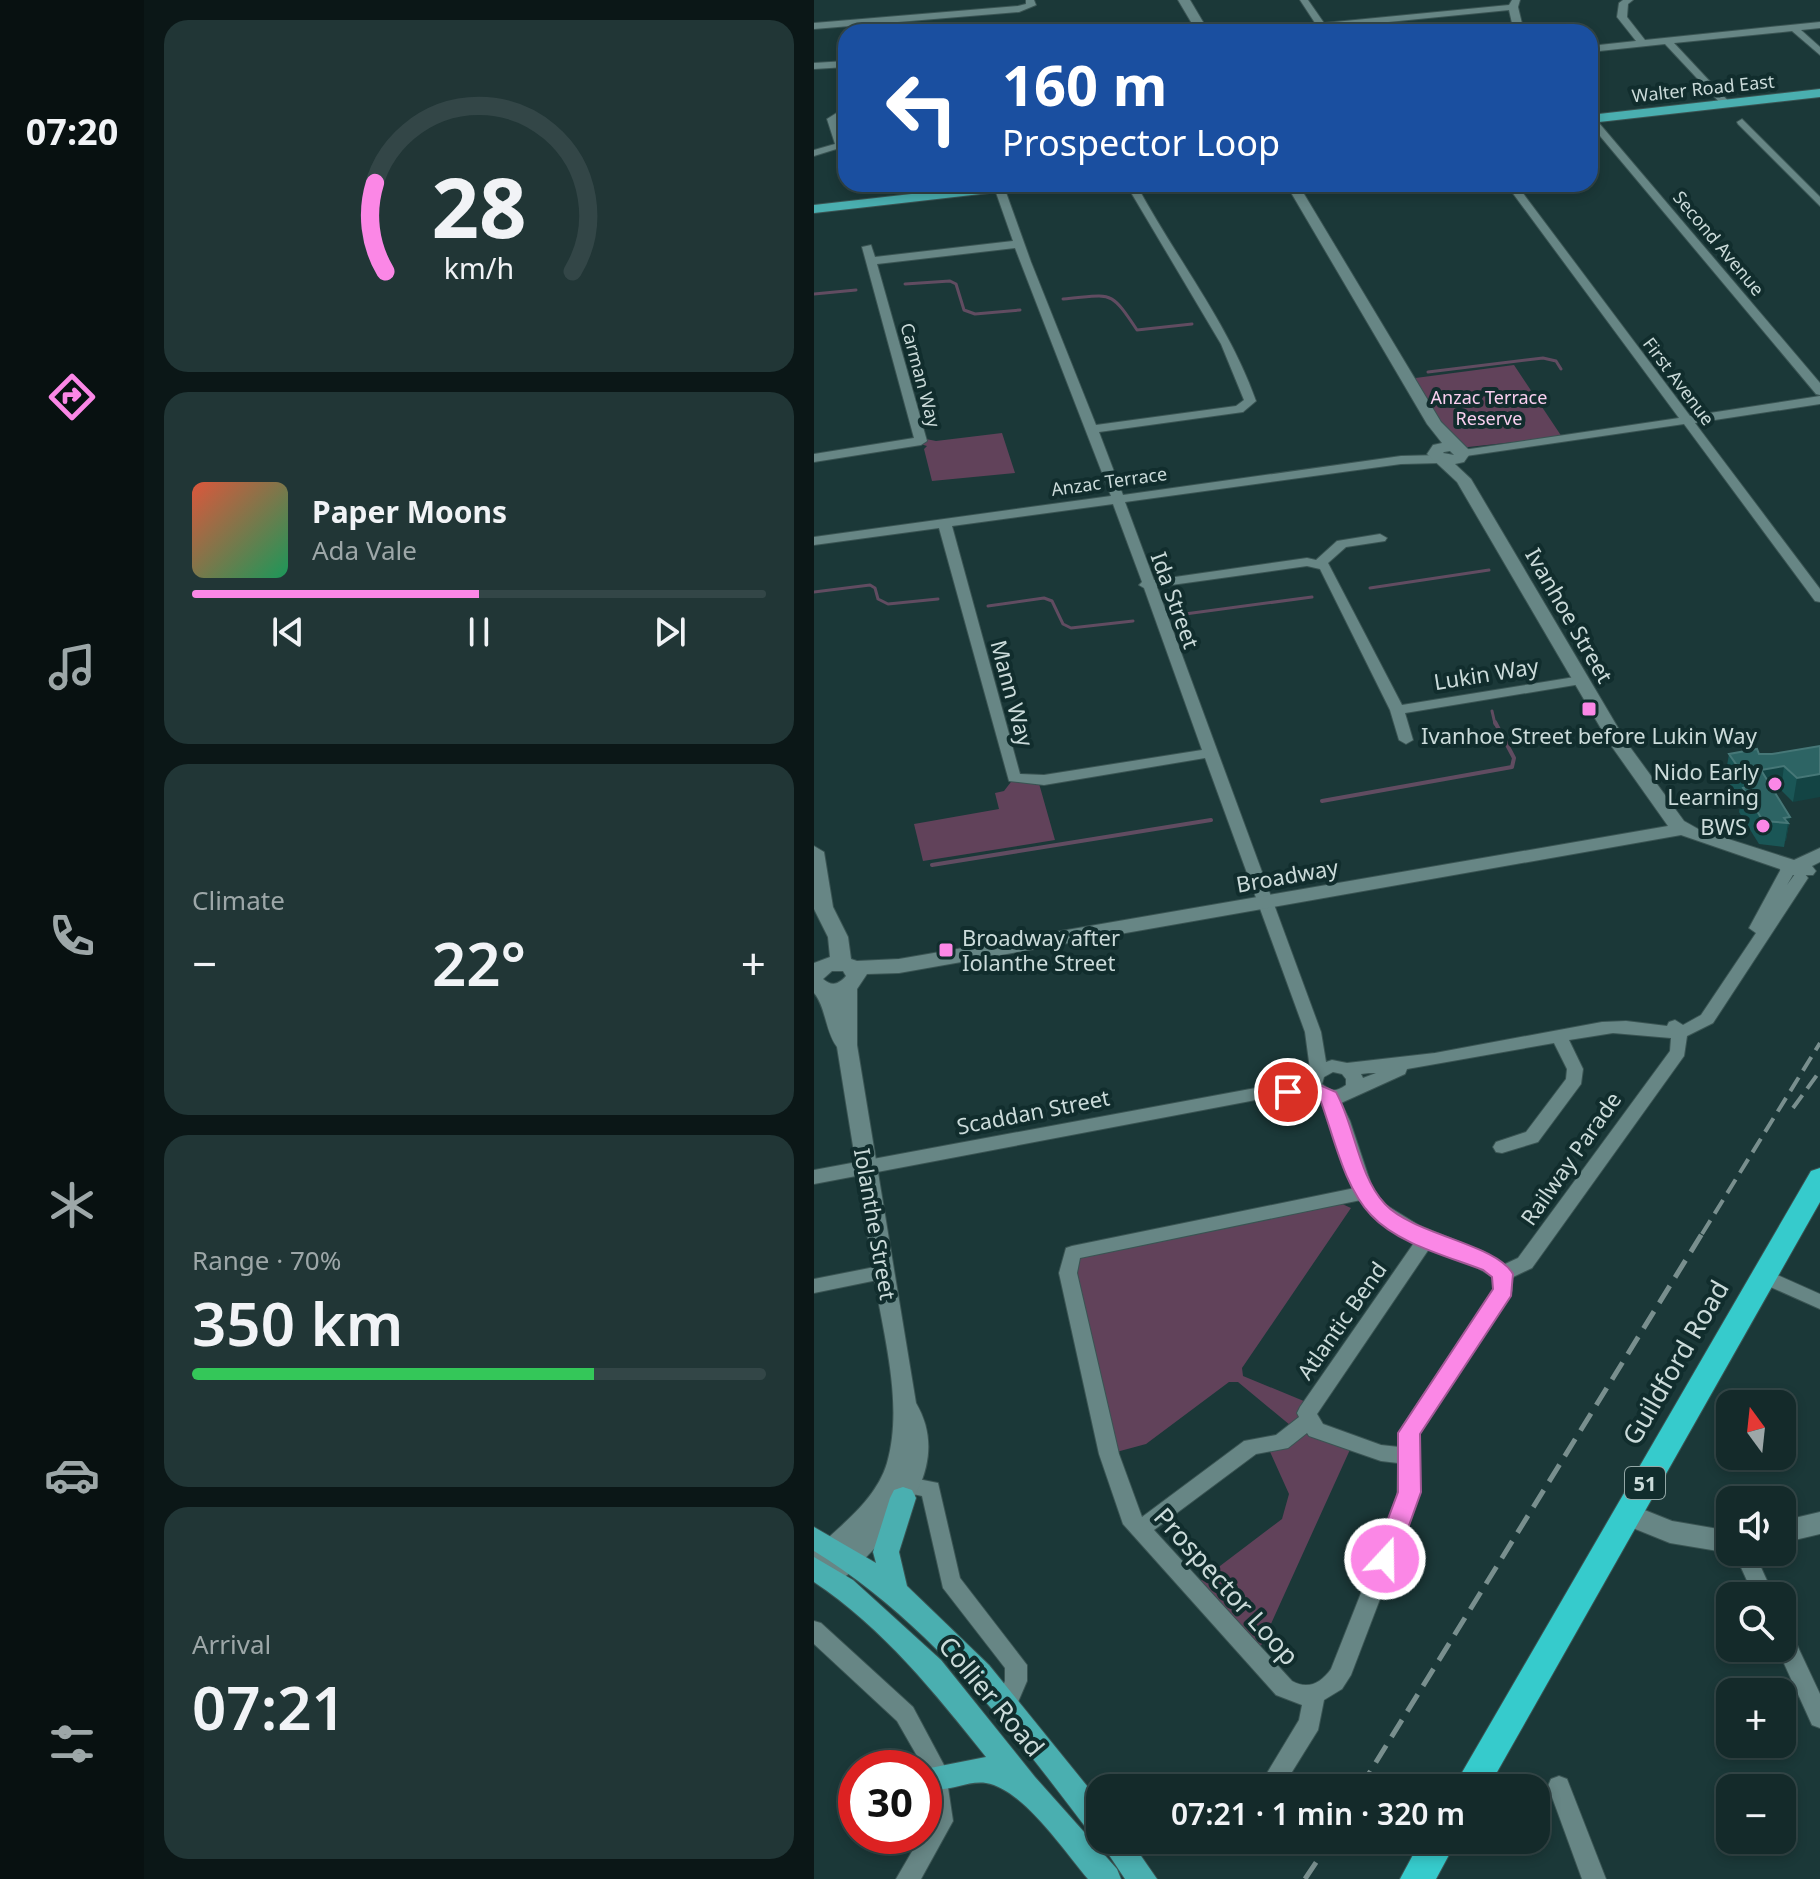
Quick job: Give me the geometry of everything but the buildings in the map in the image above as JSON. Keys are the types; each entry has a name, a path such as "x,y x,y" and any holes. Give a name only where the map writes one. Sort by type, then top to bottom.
{"highway":[{"name":"Guildford Road","path":"1478,1774 1820,1178"},
{"path":"1417,1879 1432,1854"}],"main road":[{"name":"Walter Road East","path":"1598,118 1820,93"},
{"path":"814,207 939,192"},
{"path":"895,1592 886,1552 903,1489"},
{"name":"Collier Road","path":"827,1558 895,1592 959,1650 1007,1702 1086,1806"},
{"name":"Collier Road","path":"827,1558 932,1668 1025,1786 1107,1879"},
{"path":"942,1777 985,1770 1025,1786"},
{"path":"1124,1854 1143,1879"}],"street":[{"path":"838,24 1019,9 1031,5 1030,0"},
{"path":"1184,0 1198,24"},
{"path":"1304,0 1321,24"},
{"path":"1629,0 1624,3 1622,17 1643,44"},
{"path":"1361,24 1514,3 1518,24"},
{"path":"814,26 838,24"},
{"path":"1598,48 1820,25"},
{"path":"1794,28 1820,52"},
{"path":"1667,41 1726,104"},
{"path":"814,66 838,64"},
{"path":"838,115 832,119 838,137"},
{"path":"1742,122 1820,203"},
{"name":"Second Avenue","path":"1598,128 1820,391"},
{"path":"814,153 838,147"},
{"name":"Ida Street","path":"999,192 1118,498 1146,585 1313,1032 1319,1084"},
{"path":"1092,429 1239,409 1250,401 1195,287 1147,217 1135,192"},
{"path":"1297,192 1435,424 1449,453"},
{"name":"First Avenue","path":"1517,192 1820,598"},
{"path":"871,261 1017,244"},
{"name":"Carman Way","path":"814,458 921,441 867,247"},
{"name":"Anzac Terrace","path":"817,540 1820,400"},
{"name":"Ivanhoe Street","path":"1449,453 1619,744 1641,772 1651,811 1689,843 1801,871"},
{"name":"Mann Way","path":"944,522 1014,778 1038,780 1209,753"},
{"path":"1320,563 1342,544 1380,538"},
{"path":"1146,585 1307,562 1320,563 1328,569 1397,710 1406,740"},
{"name":"Lukin Way","path":"1397,710 1581,680"},
{"name":"Broadway","path":"828,978 1677,831"},
{"name":"Iolanthe Street","path":"814,852 823,907 834,1029 847,1045 905,1402 919,1440 903,1489 866,1519 827,1558"},
{"path":"1319,1084 1343,1068 1411,1064 1607,1028 1691,1030 1707,1019 1801,871 1820,854"},
{"path":"1650,1029 1670,1059"},
{"name":"Railway Parade","path":"1502,1274 1525,1263 1678,1052 1676,1030"},
{"name":"Ida Street","path":"1313,1032 1355,1078 1352,1090"},
{"path":"1502,1147 1532,1137 1575,1080 1575,1069 1559,1037"},
{"path":"1319,1084 1352,1090 1411,1064"},
{"path":"1278,1774 1310,1723 1314,1695 1333,1684 1340,1675 1407,1502 1409,1433 1503,1290 1502,1274 1490,1264 1426,1239 1379,1212 1365,1193 1341,1121 1319,1084"},
{"name":"Scaddan Street","path":"814,1177 1319,1084"},
{"path":"1341,1121 1352,1090"},
{"name":"Prospector Loop","path":"1314,1695 1292,1694 1284,1688 1130,1518 1109,1454 1068,1273 1072,1253 1365,1193"},
{"name":"Atlantic Bend","path":"1308,1421 1311,1404 1426,1239"},
{"path":"814,1286 885,1272"},
{"path":"1764,1276 1820,1302"},
{"path":"1139,1530 1251,1447 1281,1442 1308,1421 1316,1430 1381,1453 1407,1456"},
{"path":"903,1489 931,1489 950,1582 1016,1665 1016,1681 1007,1702"},
{"path":"1632,1505 1670,1532 1716,1540"},
{"path":"1796,1529 1820,1523"},
{"path":"814,1630 905,1714 925,1750"},
{"path":"1794,1662 1820,1718"},
{"path":"1559,1786 1594,1879"},
{"path":"908,1879 923,1854"}],"green space":[{"name":"Anzac Terrace Reserve","path":"1514,365 1562,437 1459,448 1408,379"},
{"path":"1002,433 1015,473 932,481 924,449 927,446 917,443 921,438 936,441"},
{"path":"1014,778 1038,780 1055,840 923,861 914,824 999,809 995,793 1004,791"},
{"path":"1331,1199 1351,1208 1242,1368 1243,1376 1311,1404 1309,1421 1353,1443 1255,1659 1191,1588 1282,1519 1289,1494 1267,1445 1296,1430 1238,1382 1229,1382 1146,1444 1109,1454 1072,1253"}],"waterway":[{"path":"905,284 950,281 956,284 964,310 975,314 1020,310"},
{"path":"814,294 856,290"},
{"path":"1063,299 1108,297 1121,307 1137,330 1192,324"},
{"path":"1428,372 1543,358 1556,361 1561,369"},
{"path":"1370,588 1489,570"},
{"path":"814,592 870,585 875,588 878,599 888,604 938,599"},
{"path":"1185,614 1312,597"},
{"path":"988,606 1044,598 1052,601 1063,624 1071,628 1133,621"},
{"path":"1492,711 1495,724"},
{"path":"1322,801 1512,767 1514,758 1495,722"},
{"path":"932,865 1211,820"}],"railway":[{"path":"1702,1234 1820,1043"},
{"path":"1793,1108 1820,1071"},
{"path":"1369,1774 1703,1232"},
{"path":"1305,1879 1322,1854"}],"place":[{"name":"Ivanhoe Street before Lukin Way","path":"1589,709"},
{"name":"Nido Early Learning","path":"1775,784"},
{"name":"BWS","path":"1763,826"},
{"name":"Broadway after Iolanthe Street","path":"946,950"}],"route":[{"path":"1288,1092 1315,1090 1329,1097 1341,1121 1365,1193 1379,1212 1417,1235 1490,1264 1502,1274 1503,1290 1409,1433 1409,1492 1385,1559"}]}
